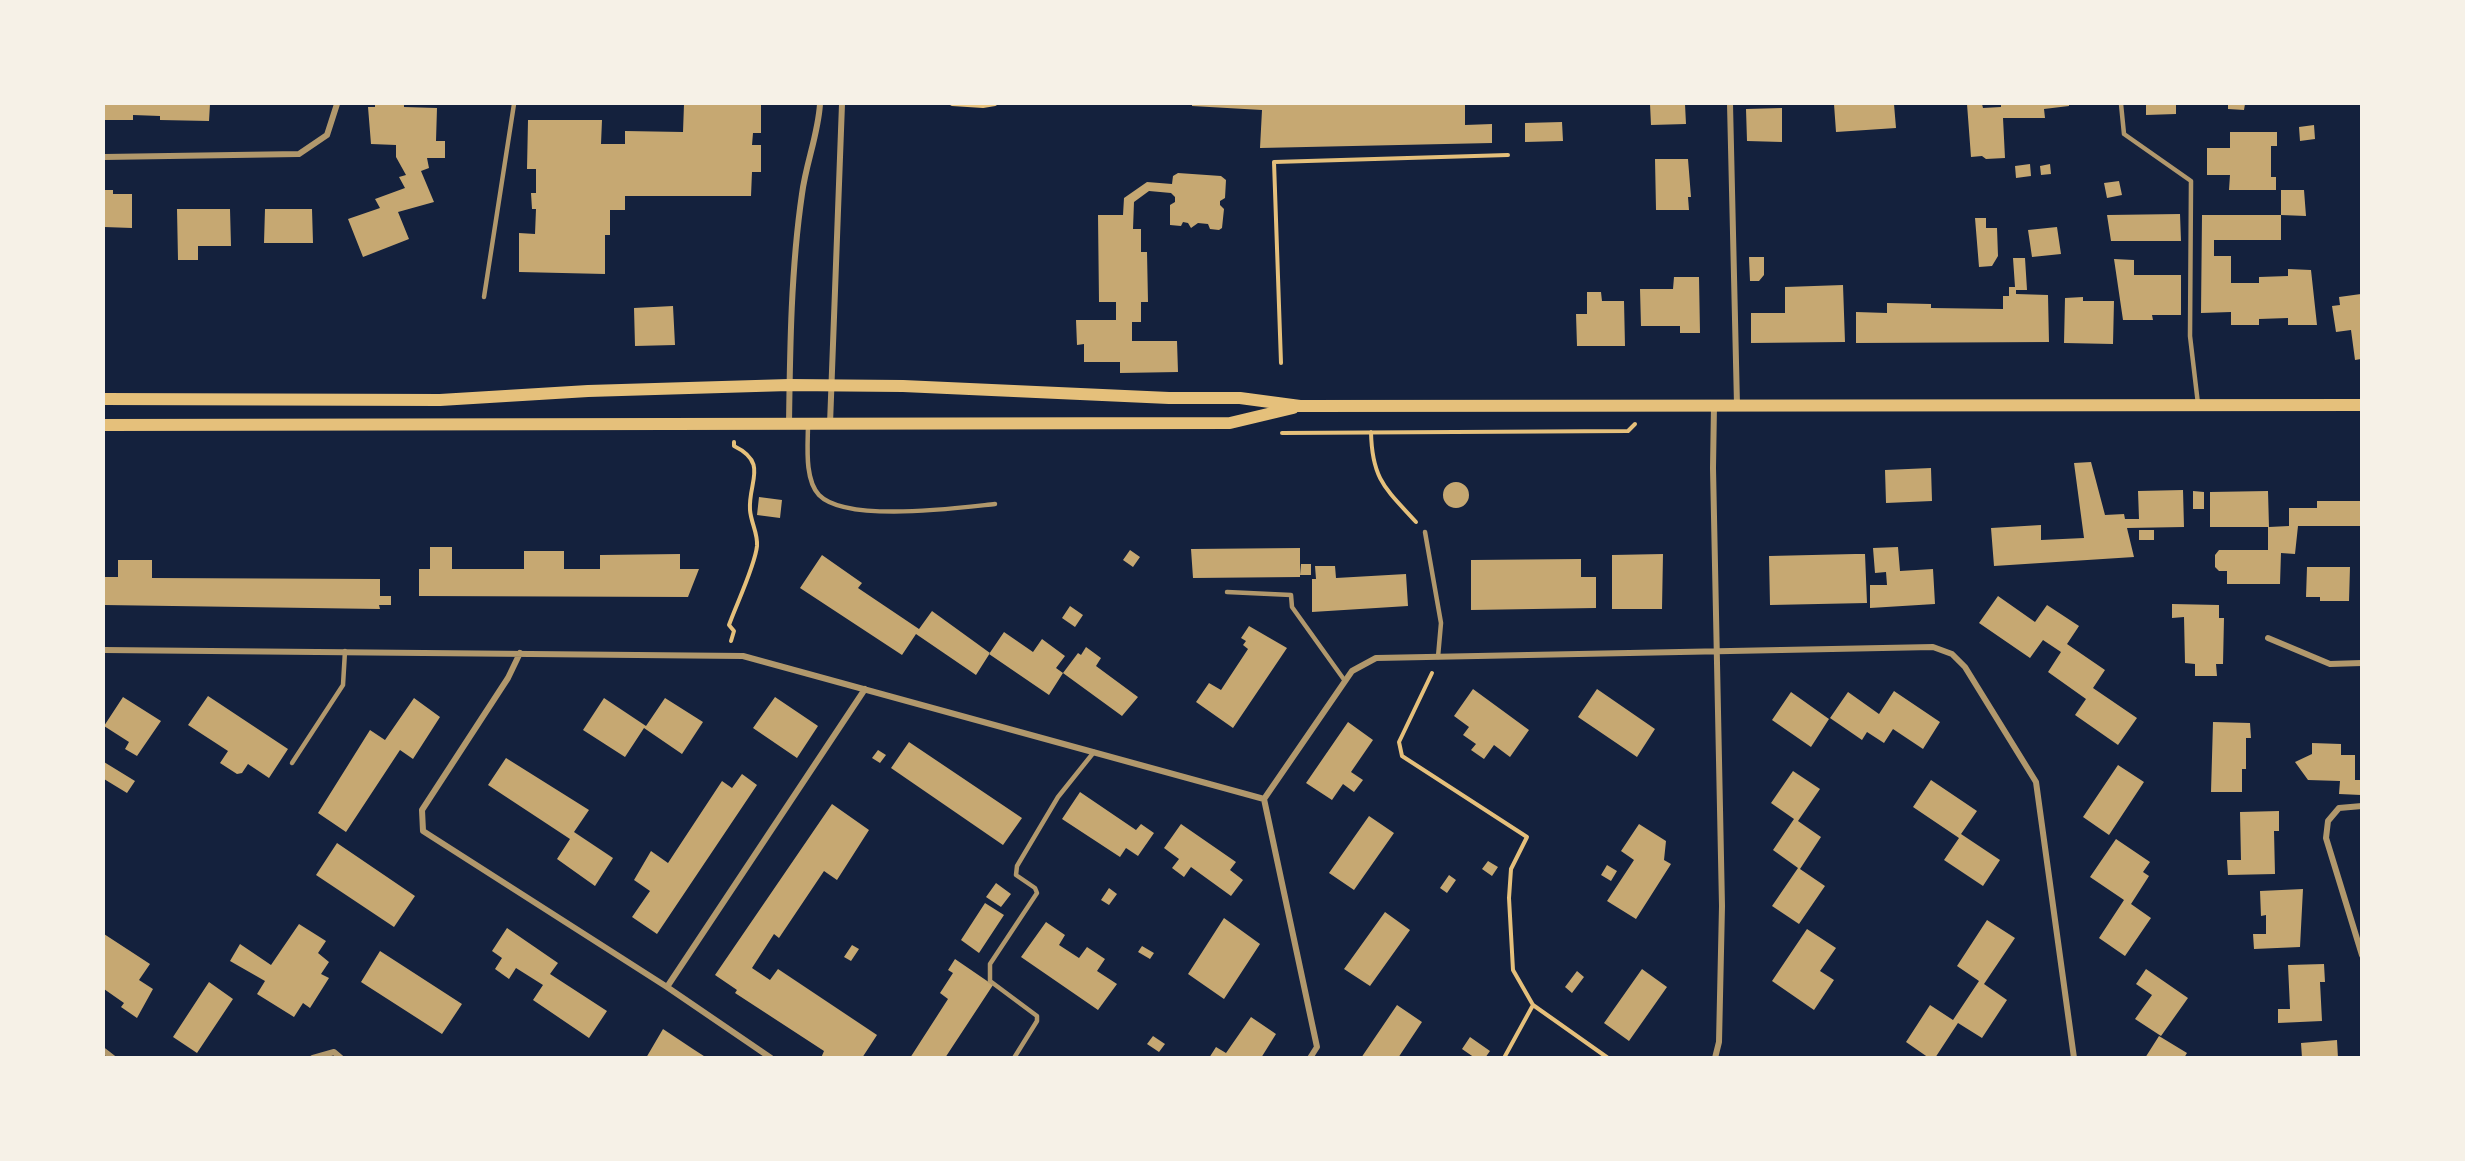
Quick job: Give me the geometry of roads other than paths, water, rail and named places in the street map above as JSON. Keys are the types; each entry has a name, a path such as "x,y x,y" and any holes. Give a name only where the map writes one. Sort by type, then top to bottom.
{"main road":[{"path":"104,399 440,400 588,391 789,386 903,386 1169,398 1240,398 1300,406 2361,405"},
{"path":"104,425 1230,423 1300,406"}],"street":[{"path":"104,157 299,154 327,135 337,104"},
{"path":"789,424 791,321 802,192 818,130 820,104"},
{"path":"830,424 829,387 842,104"},
{"path":"1731,104 1737,405"},
{"path":"1714,405 1713,468 1722,906 1719,1042 1715,1058"},
{"path":"2268,638 2330,664 2361,663"},
{"path":"1310,1058 1317,1047 1264,799 1352,670 1376,658 1933,647 1952,654 1965,667 2036,782 2074,1058"},
{"path":"104,650 744,656 1264,799"},
{"path":"520,653 508,678 422,810 423,831 667,987 771,1058"},
{"path":"667,987 865,689"},
{"path":"2361,806 2340,808 2328,821 2326,838 2361,955"},
{"path":"104,1052 113,1058"},
{"path":"313,1058 334,1052 341,1058"}],"lane":[{"path":"484,297 514,104"},
{"path":"2121,104 2124,134 2191,181 2190,336 2198,404"},
{"path":"808,424 810,479 820,495 841,506 898,513 994,504"},
{"path":"1425,532 1441,623 1438,657"},
{"path":"1227,592 1291,595 1292,607 1345,681"},
{"path":"292,763 343,685 345,651"},
{"path":"1014,1058 1037,1021 1037,1016 990,981 990,964 1037,893 1035,888 1016,875 1017,866 1058,797 1094,753"}]}
